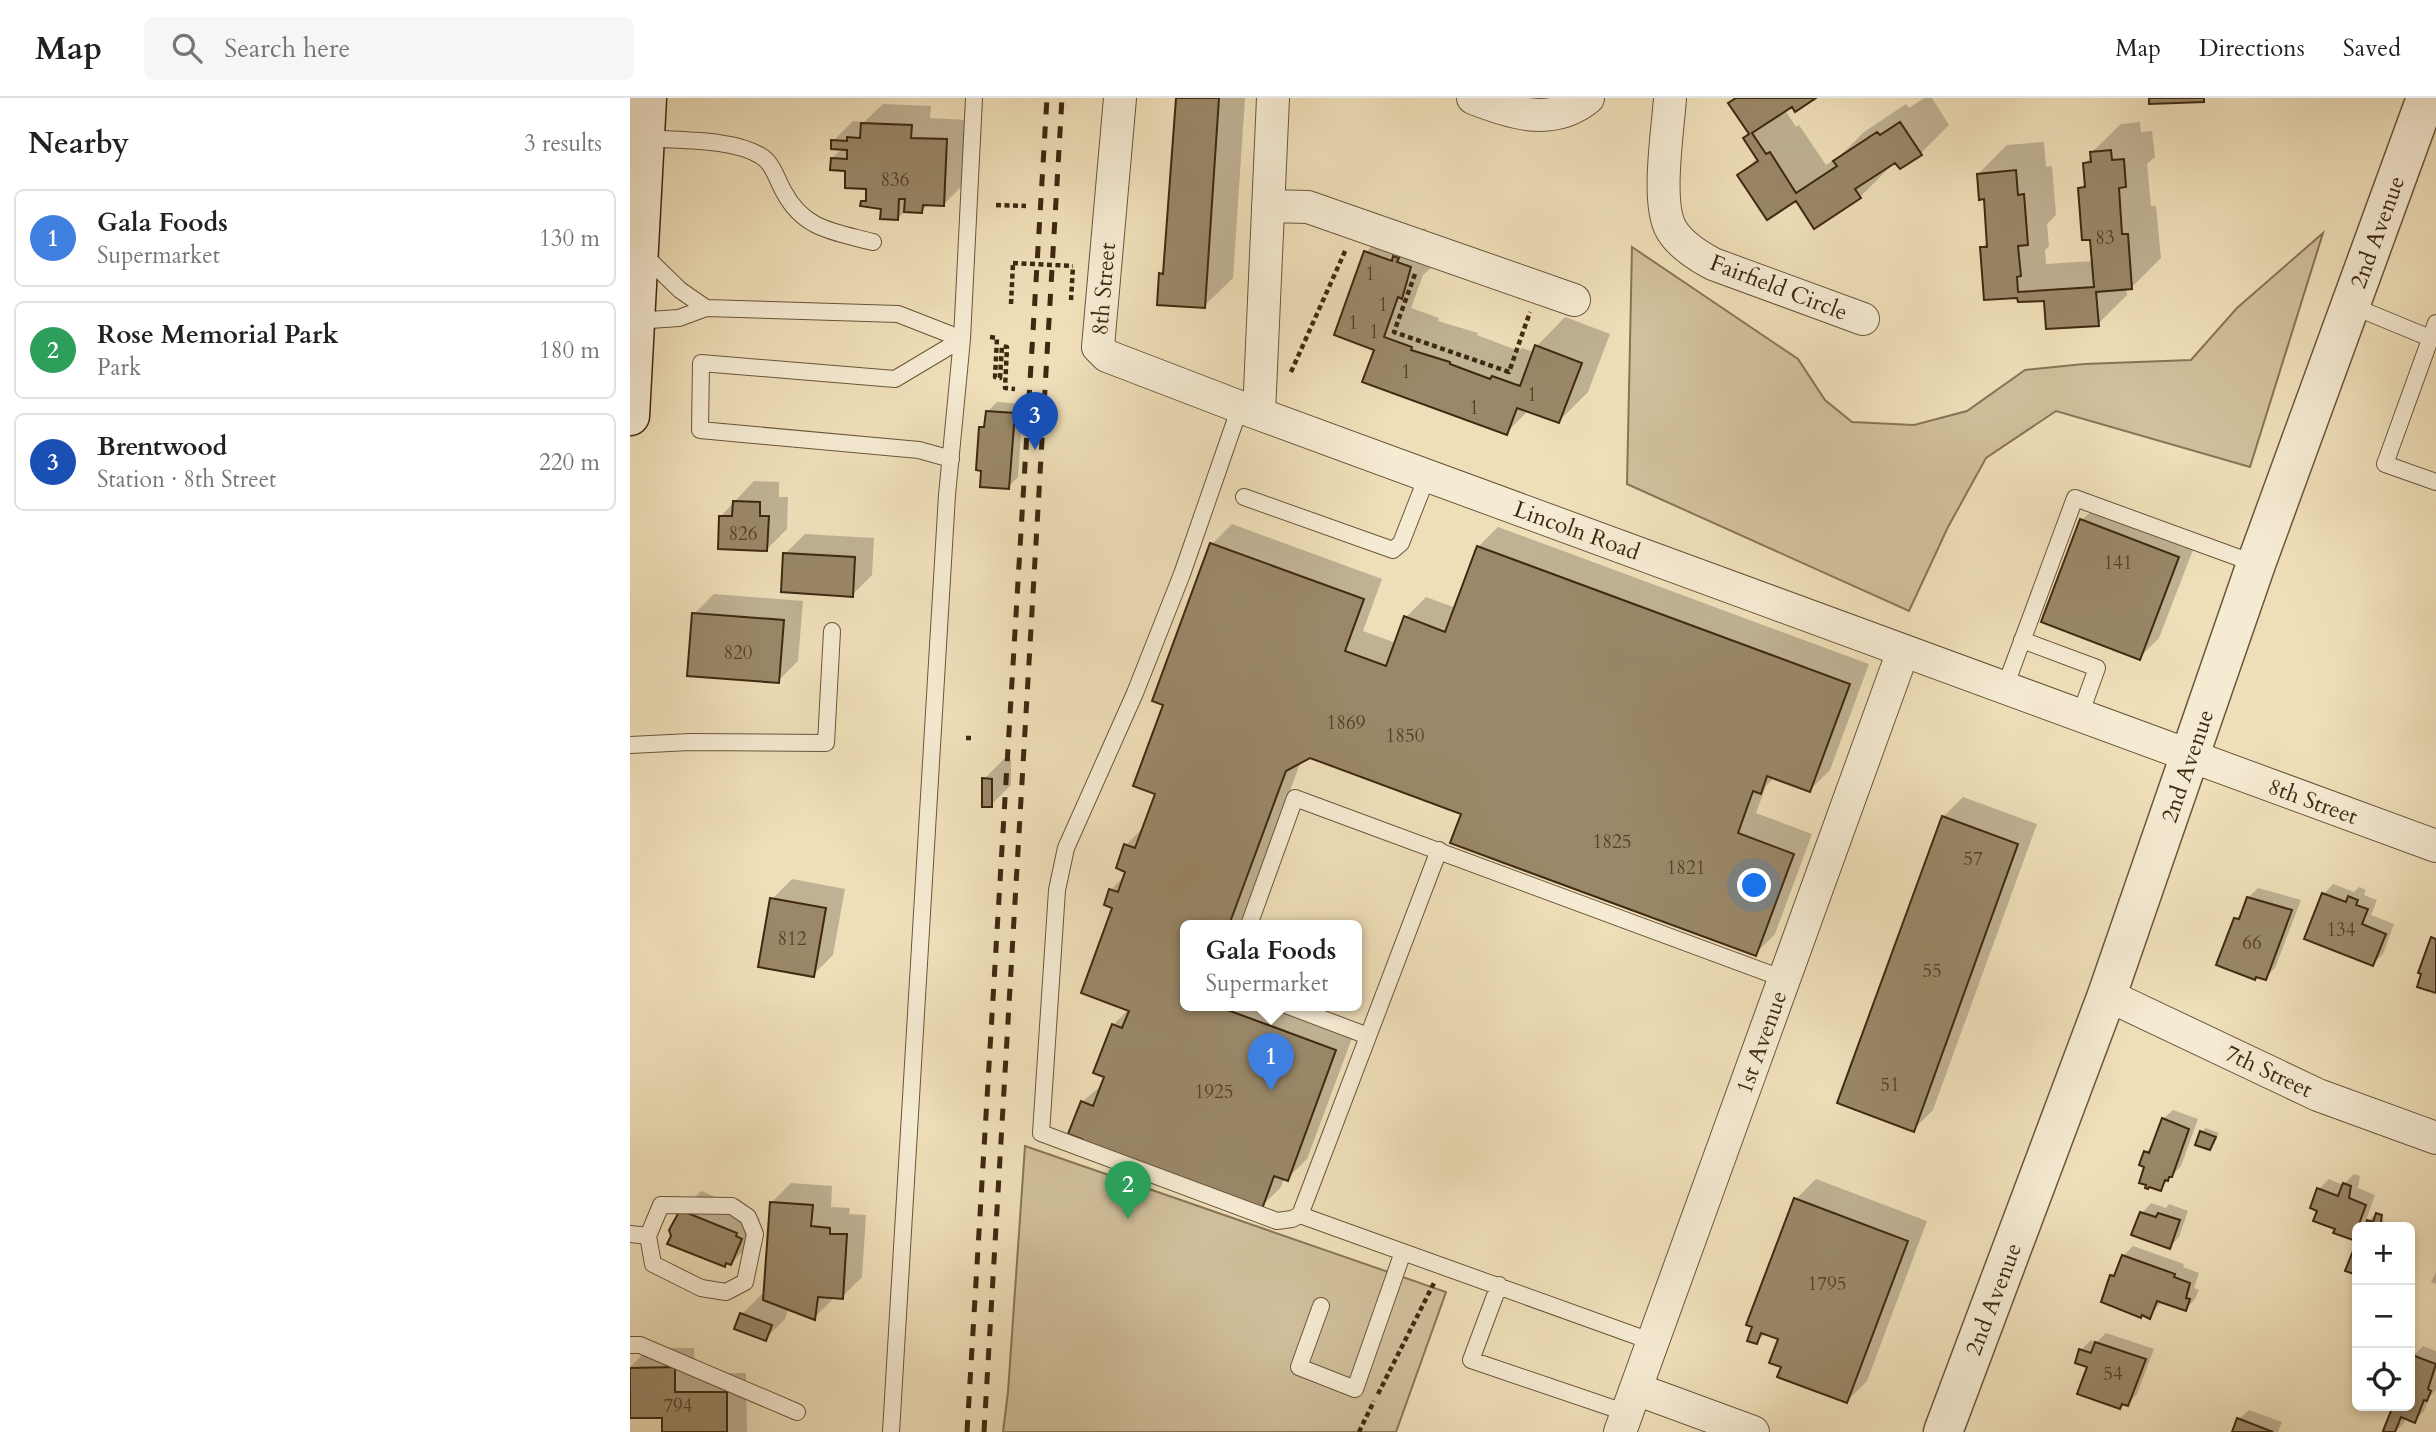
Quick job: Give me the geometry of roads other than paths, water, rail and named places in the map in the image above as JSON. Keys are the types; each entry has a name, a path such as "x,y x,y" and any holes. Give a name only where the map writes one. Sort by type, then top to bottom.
{"street":[{"path":"630,416 639,250 636,180 645,138 647,98"},
{"name":"8th Street","path":"1120,98 1098,347 1107,356 1250,410"},
{"path":"1250,410 1268,206 1273,98"},
{"path":"1473,98 1504,111 1528,115 1564,110 1588,98"},
{"name":"Fairfield Circle","path":"1670,98 1664,206 1671,229 1684,244 1713,264 1863,319"},
{"name":"2nd Avenue","path":"1943,1432 2107,995 2256,564 2426,98"},
{"path":"1268,206 1308,207 1357,222 1574,300"},
{"name":"Lincoln Road","path":"1250,410 2190,757"},
{"name":"1st Avenue","path":"1628,1411 1903,652"},
{"name":"8th Street","path":"2190,757 2436,846"},
{"name":"7th Street","path":"2107,995 2318,1095 2436,1138"},
{"path":"1628,1411 1753,1432"}],"lane":[{"path":"891,1432 951,459 962,338 974,98"},
{"path":"645,138 738,147 761,156 769,163 790,203 804,219 820,228 873,242"},
{"path":"639,250 680,290 706,308"},
{"path":"2350,305 2434,329 2385,464 2436,482"},
{"path":"635,321 679,318 706,308 898,314 962,338"},
{"path":"951,459 919,450 700,430 701,363 895,379 962,338"},
{"path":"1250,410 1140,681 1066,848 1057,890 1041,1133 1277,1221 1300,1215 1439,850"},
{"path":"1244,498 1392,551 1401,543 1428,474"},
{"path":"2004,688 2075,498 2256,564"},
{"path":"630,745 690,742 826,743 832,631"},
{"path":"2022,640 2097,667 2080,715"},
{"path":"1251,920 1295,799 1784,979"},
{"path":"1302,1011 1368,1036"},
{"path":"661,1205 732,1206 748,1217 755,1234 745,1282 726,1292 701,1288 653,1264 649,1236 661,1205"},
{"path":"1300,1215 1653,1342"},
{"path":"630,1234 649,1236"},
{"path":"1321,1306 1299,1367 1354,1389 1403,1252"},
{"path":"1499,1285 1471,1360 1628,1411"},
{"path":"630,1345 640,1345 797,1412"}],"railway":[{"path":"967,1432 1047,98"},
{"path":"984,1432 1062,98"}],"place":[{"name":"Brentwood","path":"1035,450"},
{"name":"Gala Foods","path":"1271,1091"},
{"name":"Rose Memorial Park","path":"1128,1219"}]}
